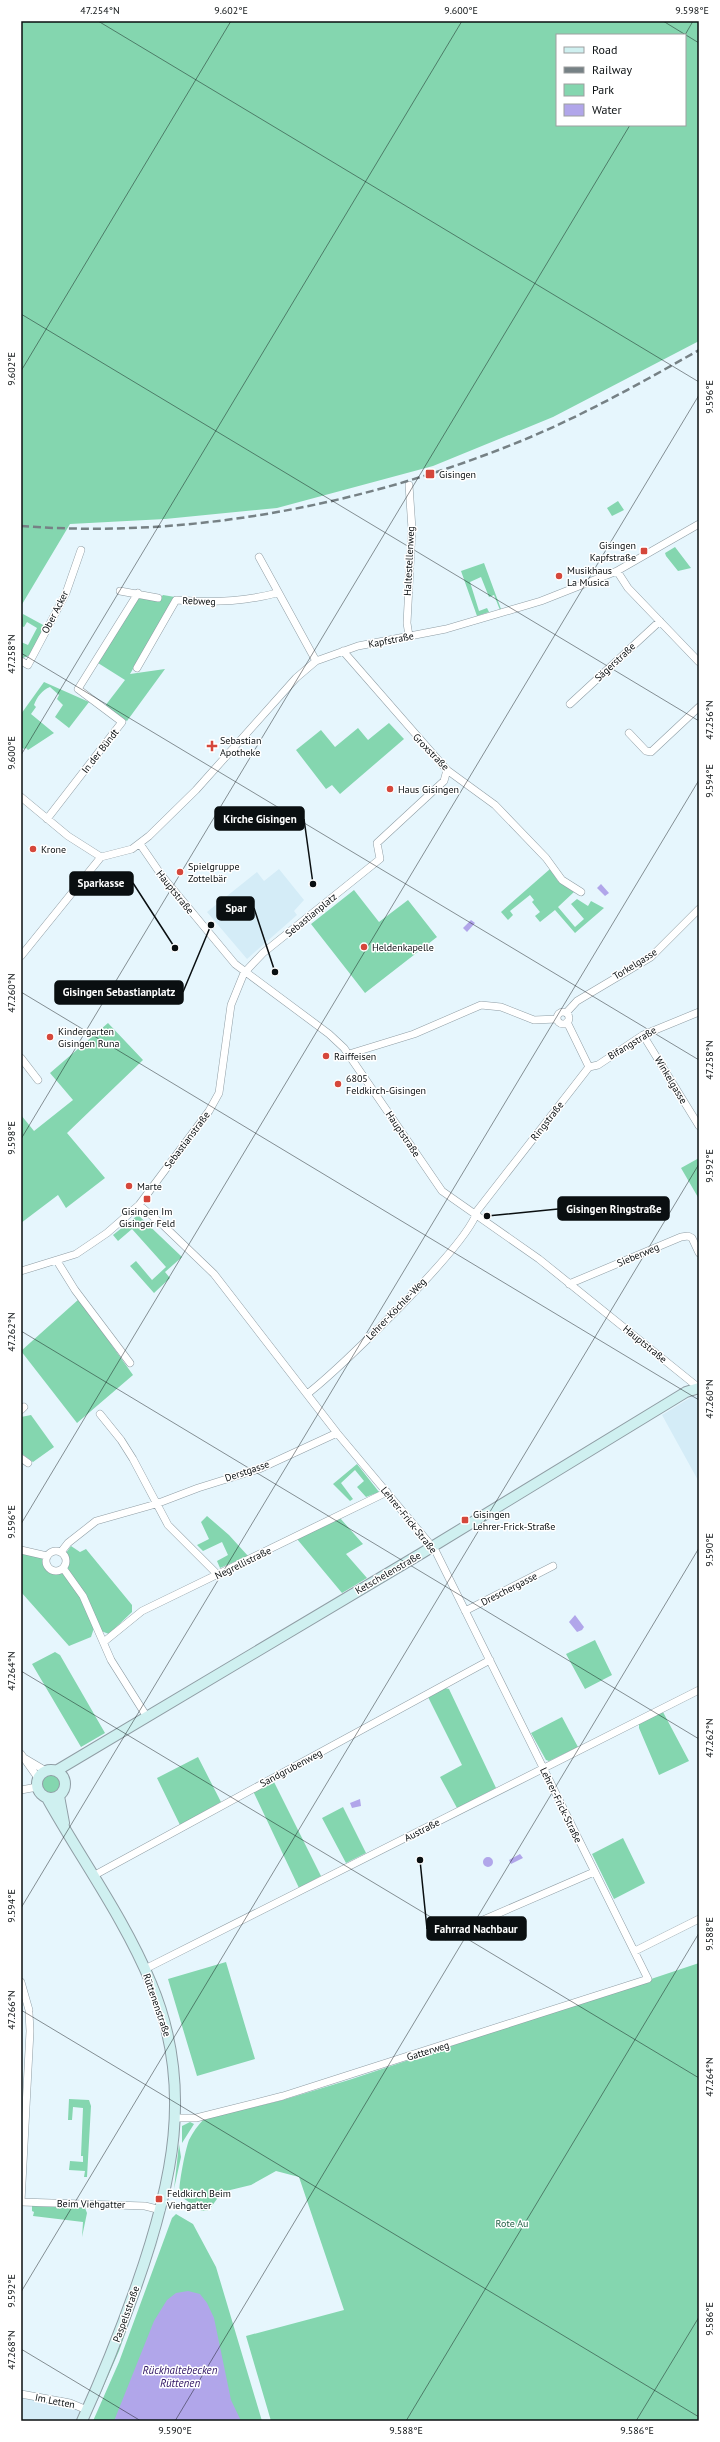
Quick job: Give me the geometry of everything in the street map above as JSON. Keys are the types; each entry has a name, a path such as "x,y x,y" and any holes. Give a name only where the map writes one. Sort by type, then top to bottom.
{"main road":[{"name":"Ketschelenstraße","path":"51,1771 77,1759 432,1547 686,1392 699,1388"},
{"name":"Ketschelenstraße","path":"64,1779 77,1759"},
{"path":"51,1771 64,1779 65,1788 59,1796 47,1798 41,1794 38,1782 51,1771"},
{"name":"Rüttenenstraße","path":"59,1796 64,1824"},
{"name":"Rüttenenstraße","path":"47,1798 64,1824 145,1969 157,1998 170,2042 174,2073 176,2118 172,2162 162,2207"},
{"name":"Paspelsstraße","path":"82,2421 124,2321 162,2207"}],"street":[{"name":"Haltestellenweg","path":"409,485 412,529 407,623 410,636"},
{"name":"Kapfstraße","path":"140,844 192,794 296,678 316,661 343,651 381,640 410,636 471,622 541,601 617,571 699,524"},
{"name":"Ober Acker","path":"21,660 28,665 66,593 82,550"},
{"path":"259,557 277,593 316,661"},
{"path":"617,571 628,588 699,662"},
{"path":"120,591 138,593 158,598"},
{"name":"In der Bündt","path":"47,819 122,722 78,690 138,593"},
{"name":"Rebweg","path":"137,668 176,600 196,602 253,599 277,593"},
{"name":"Sägerstraße","path":"570,704 660,621"},
{"name":"Groxstraße","path":"343,651 446,770 495,805 546,858 562,880 582,892"},
{"path":"629,734 646,751 651,752 699,707"},
{"name":"Sebastianplatz","path":"244,973 263,953 380,858 376,843 444,781 446,770"},
{"path":"21,796 47,819 80,844 101,857"},
{"path":"21,956 101,857 132,848 140,844"},
{"name":"Hauptstraße","path":"140,844 176,895 244,973 330,1034 349,1054 435,1183 442,1191 539,1259 699,1388"},
{"name":"Torkelgasse","path":"566,1013 577,1001 651,957 699,909"},
{"name":"Sebastianstraße","path":"21,1271 56,1261 86,1248 139,1205 210,1111 219,1093 231,1005 244,973"},
{"path":"349,1054 414,1034 481,1005 501,1007 534,1020 557,1019 562,1024 568,1022"},
{"name":"Bifangstraße","path":"589,1067 598,1065 643,1034 699,1012"},
{"path":"557,1019 560,1013 566,1013 569,1017 568,1022 589,1067"},
{"name":"Winkelgasse","path":"643,1034 699,1126"},
{"path":"21,1058 38,1080"},
{"name":"Ringstraße","path":"476,1215 476,1211 589,1067"},
{"name":"Lehrer-Frick-Straße","path":"139,1205 164,1226 214,1274 337,1433 432,1547 635,1951"},
{"name":"Lehrer-Köchle-Weg","path":"307,1394 354,1352 444,1259 474,1221 476,1215"},
{"name":"Sieberweg","path":"569,1284 681,1237 688,1236 692,1238 699,1253"},
{"path":"56,1261 75,1290 130,1363"},
{"path":"100,1414 122,1440 168,1525 218,1575"},
{"name":"Derstgasse","path":"61,1552 73,1538 96,1521 156,1504 198,1488 259,1469 337,1433"},
{"path":"21,1458 28,1463"},
{"name":"Negrellistraße","path":"104,1641 142,1611 387,1492"},
{"path":"21,1550 46,1556"},
{"path":"51,1551 61,1552 66,1560 63,1568 56,1571 50,1569 46,1563 46,1556 51,1551"},
{"name":"Dreschergasse","path":"465,1611 553,1566"},
{"path":"63,1568 83,1596 112,1660 147,1717"},
{"name":"Sandgrubenweg","path":"93,1876 490,1660"},
{"name":"Austraße","path":"145,1969 699,1690"},
{"path":"23,1756 51,1771"},
{"path":"21,1790 38,1782 23,1756"},
{"path":"446,1936 594,1872"},
{"path":"635,1951 699,1919"},
{"name":"Gatterweg","path":"176,2118 196,2118 283,2096 648,1979 635,1951"},
{"path":"21,1982 29,2011 30,2031 21,2202"},
{"name":"Beim Viehgatter","path":"21,2202 162,2207"},
{"name":"Im Letten","path":"21,2394 70,2403 87,2410"}],"shaded area":[{"path":"279,869 304,900 294,911 297,915 247,959 207,912 257,872 264,881"},
{"path":"693,1396 699,1396 699,1482 662,1415"},
{"path":"21,2394 83,2408 77,2421 21,2421"}],"green space":[{"path":"21,21 699,21 699,341 553,417 433,466 277,508 165,519 70,524 21,606"},
{"path":"618,501 624,510 612,516 607,508"},
{"path":"675,547 691,568 678,571 666,556 665,553"},
{"path":"484,563 501,609 500,610 494,595 489,597 481,577 470,582 479,611 487,608 489,612 477,616 461,571"},
{"path":"163,595 175,597 130,674 165,669 127,721 105,706 125,680 98,663 138,599 141,597 158,600"},
{"path":"23,614 45,626 30,655 23,658 21,642 28,645 37,628 27,622 24,627 21,626"},
{"path":"44,682 89,702 69,728 55,717 63,705 57,699 59,695 50,687 45,690 37,699 34,705 36,707 31,714 54,733 28,750 26,748 24,749 21,747 21,714"},
{"path":"389,723 404,739 340,794 332,785 326,789 296,750 321,730 335,747 358,728 368,740"},
{"path":"550,869 558,881 574,892 558,907 575,927 584,919 571,904 577,899 588,906 591,901 604,908 575,933 555,910 540,922 535,916 540,912 532,902 534,900 530,895 510,911 513,915 508,920 501,912"},
{"path":"354,890 379,922 408,900 437,937 365,993 311,924"},
{"path":"108,1023 143,1060 67,1133 105,1178 66,1208 58,1195 21,1223 21,1115 34,1131 73,1100 50,1073"},
{"path":"699,1158 699,1199 681,1168"},
{"path":"138,1215 182,1257 165,1272 170,1278 154,1293 130,1266 136,1261 152,1280 166,1267 132,1229 118,1241 113,1235"},
{"path":"79,1299 133,1375 77,1423 21,1351"},
{"path":"31,1415 54,1447 33,1462 21,1453 21,1417"},
{"path":"357,1464 379,1492 366,1497 357,1487 364,1481 355,1470 341,1483 353,1499 350,1501 333,1484"},
{"path":"207,1516 229,1535 248,1556 220,1568 217,1561 228,1555 222,1542 203,1551 197,1545 209,1539 201,1522"},
{"path":"340,1518 363,1544 346,1554 367,1578 342,1593 297,1539"},
{"path":"71,1546 80,1552 86,1549 132,1605 132,1612 109,1634 101,1631 66,1568 68,1558 66,1553"},
{"path":"21,1552 43,1558 43,1564 49,1573 63,1574 80,1596 94,1628 91,1637 69,1646 21,1592"},
{"path":"595,1640 612,1675 585,1689 566,1654"},
{"path":"55,1652 60,1655 105,1733 81,1747 32,1664"},
{"path":"445,1688 449,1689 496,1788 457,1808 440,1777 462,1765 428,1697"},
{"path":"663,1712 689,1761 659,1775 639,1728 639,1724"},
{"path":"562,1717 578,1747 549,1761 546,1760 531,1733"},
{"path":"198,1757 221,1802 180,1825 157,1778"},
{"path":"47,1775 55,1775 60,1780 58,1791 55,1793 47,1793 42,1788 42,1780"},
{"path":"273,1780 321,1876 299,1888 253,1791"},
{"path":"343,1807 366,1853 346,1863 322,1818"},
{"path":"623,1838 645,1883 614,1899 592,1854"},
{"path":"226,1962 255,2059 197,2076 168,1979"},
{"name":"Rote Au","path":"699,1963 699,2421 271,2421 246,2336 344,2310 299,2177 276,2171 251,2185 222,2192 209,2210 202,2211 180,2196 179,2192 181,2177 189,2140 202,2121 204,2119 283,2100 352,2079"},
{"path":"69,2099 89,2100 91,2106 87,2177 84,2177 85,2171 69,2170 70,2161 83,2162 83,2156 81,2156 83,2108 73,2107 72,2120 68,2120"},
{"path":"190,2122 194,2124 182,2143 182,2126"},
{"path":"179,2144 181,2157 174,2189"},
{"path":"32,2206 85,2208 87,2213 82,2237 83,2222 33,2216 34,2212 32,2211"},
{"path":"176,2214 193,2224 216,2267 262,2421 93,2421 119,2362 172,2218"},
{"path":"166,2218 119,2351 94,2408 125,2333"}],"water":[{"path":"601,884 609,893 605,896 597,888"},
{"path":"471,920 475,923 467,932 463,928"},
{"path":"575,1615 584,1627 582,1630 577,1632 569,1622"},
{"path":"360,1799 361,1806 352,1808 350,1803"},
{"path":"520,1854 523,1858 511,1864 509,1860"},
{"path":"486,1857 490,1857 492,1858 492,1866 486,1867 483,1864 483,1860"},
{"name":"Rückhaltebecken Rüttenen","path":"188,2291 200,2294 207,2303 214,2318 231,2400 241,2421 114,2421 154,2321 167,2300 176,2293"}],"railway":[{"path":"21,526 85,529 148,527 212,522 276,512 338,499 400,483 461,464 544,431 589,410 699,350"}],"place":[{"name":"Gisingen","path":"430,474"},
{"name":"Gisingen Kapfstraße","path":"644,551"},
{"name":"Musikhaus La Musica","path":"559,576"},
{"name":"Sebastian Apotheke","path":"212,746"},
{"name":"Haus Gisingen","path":"390,789"},
{"name":"Krone","path":"33,849"},
{"name":"Spielgruppe Zottelbär","path":"180,872"},
{"name":"Kirche Gisingen","path":"313,884"},
{"name":"Gisingen Sebastianplatz","path":"211,925"},
{"name":"Heldenkapelle","path":"364,947"},
{"name":"Sparkasse","path":"175,948"},
{"name":"Spar","path":"275,972"},
{"name":"Kindergarten Gisingen Runa","path":"50,1037"},
{"name":"Raiffeisen","path":"326,1056"},
{"name":"6805 Feldkirch-Gisingen","path":"338,1084"},
{"name":"Marte","path":"129,1186"},
{"name":"Gisingen Im Gisinger Feld","path":"147,1199"},
{"name":"Gisingen Ringstraße","path":"487,1216"},
{"name":"Gisingen Lehrer-Frick-Straße","path":"465,1520"},
{"name":"Fahrrad Nachbaur","path":"420,1860"},
{"name":"Feldkirch Beim Viehgatter","path":"159,2199"}]}
